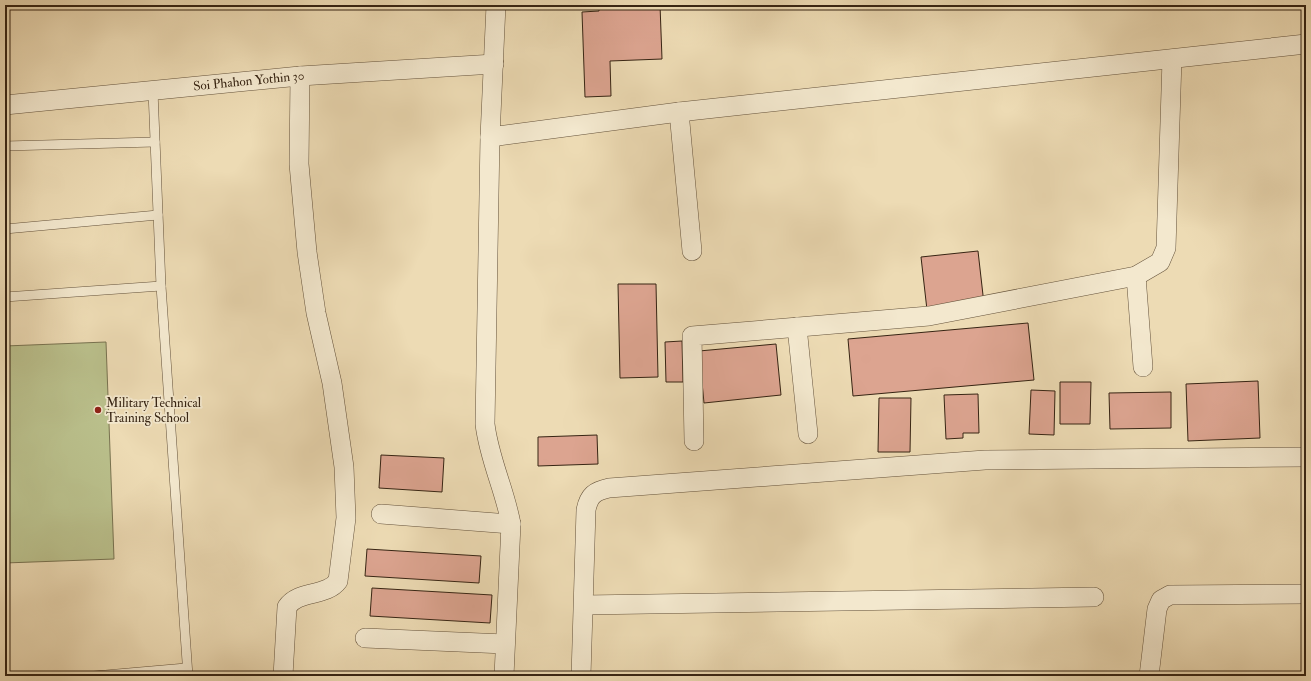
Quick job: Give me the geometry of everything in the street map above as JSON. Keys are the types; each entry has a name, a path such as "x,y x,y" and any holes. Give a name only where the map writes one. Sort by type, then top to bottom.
{"street":[{"path":"496,5 490,138 485,424 487,444 507,502 511,524 504,676"},
{"path":"490,138 679,112 1306,44"},
{"path":"694,441 692,336 929,316 1136,276 1160,262 1166,248 1172,58"},
{"name":"Soi Phahon Yothin 30","path":"5,105 300,76 494,64"},
{"path":"283,676 287,607 291,601 330,588 338,581 346,518 344,467 332,383 316,313 307,252 299,164 300,76"},
{"path":"679,112 692,251"},
{"path":"1136,276 1143,367"},
{"path":"797,327 808,434"},
{"path":"581,676 586,510 588,499 596,491 609,488 985,460 1306,457"},
{"path":"381,514 511,524"},
{"path":"1150,676 1157,609 1161,600 1170,595 1306,594"},
{"path":"584,605 1094,597"},
{"path":"365,638 505,644"}],"lane":[{"path":"94,676 187,672 161,286 153,91"},
{"path":"5,146 155,142"},
{"path":"5,229 158,215"},
{"path":"5,297 161,286"}],"green space":[{"path":"106,342 114,559 5,563 5,346"}],"building":[{"path":"599,5 660,5 662,59 610,61 611,96 585,97 582,12 599,11"},
{"path":"978,251 984,304 927,310 921,257"},
{"path":"618,284 656,284 658,377 620,378"},
{"path":"1028,323 1034,380 853,396 848,339"},
{"path":"682,341 683,382 666,382 665,342"},
{"path":"776,344 781,395 704,403 699,351"},
{"path":"1258,381 1260,438 1188,441 1186,384"},
{"path":"1060,382 1091,382 1090,424 1060,424"},
{"path":"1031,390 1055,391 1054,435 1029,434"},
{"path":"1171,392 1171,428 1110,429 1109,393"},
{"path":"978,394 979,433 963,433 963,438 946,439 944,395"},
{"path":"879,398 911,398 910,452 878,452"},
{"path":"597,435 598,464 538,466 538,437"},
{"path":"381,455 444,458 442,492 379,488"},
{"path":"367,549 481,556 479,583 365,576"},
{"path":"372,588 492,595 490,623 370,616"}],"place":[{"name":"Military Technical Training School","path":"98,410"}]}
